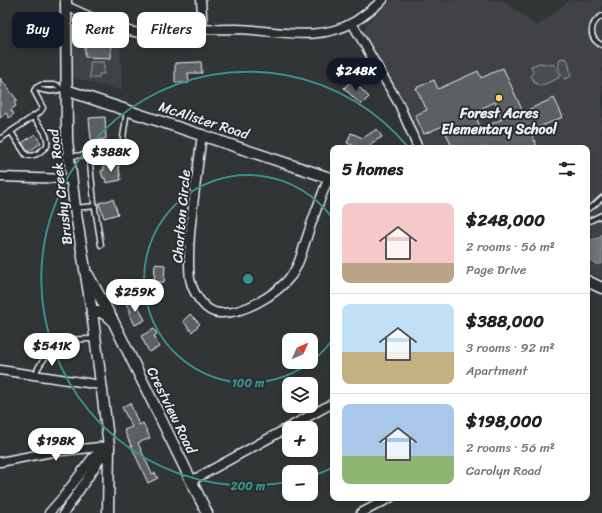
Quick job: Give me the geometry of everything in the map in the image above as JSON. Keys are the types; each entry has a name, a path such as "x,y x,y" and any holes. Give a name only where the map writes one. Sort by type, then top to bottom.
{"street":[{"path":"201,0 202,12"},
{"path":"206,30 238,29 303,35 318,34 352,23 383,0"},
{"path":"66,3 117,29 137,33"},
{"name":"Brushy Creek Road","path":"66,3 64,89 67,140 75,208 92,312 109,446 108,513"},
{"path":"352,23 399,104 417,145"},
{"name":"McAlister Road","path":"64,89 330,178"},
{"name":"Charlton Circle","path":"202,134 192,215 189,254 190,279 194,292 205,306 215,313 230,313 243,310 278,289 291,276 300,261 306,238 330,180"},
{"path":"0,177 71,179"},
{"name":"Crestview Road","path":"85,271 94,283 207,513"},
{"path":"590,282 602,288"},
{"path":"92,312 101,312 112,319"},
{"path":"0,370 36,374 101,385"},
{"path":"190,481 330,405"},
{"path":"0,462 52,452 109,446"},
{"path":"49,513 93,456 109,446"},
{"path":"64,513 109,446"},
{"path":"361,513 384,501"}],"lane":[{"path":"602,16 592,25 591,32 594,40 602,45"},
{"path":"0,140 40,112 43,108 34,91 36,88 41,85 57,85 64,89"},
{"path":"69,156 103,154 118,149 122,145 128,110"},
{"path":"11,132 26,155 35,155 47,146 48,141 47,136 33,117"},
{"path":"88,155 94,206 101,245"},
{"path":"590,208 602,198"},
{"path":"75,208 94,206"},
{"path":"590,221 602,215"},
{"path":"36,374 38,366 47,356 65,342 71,340 95,339"}],"shaded area":[{"name":"Forest Acres Elementary School","path":"392,0 502,0 537,26 570,0 602,0 602,278 590,273 590,145 413,145 418,141 364,31 367,23"},
{"path":"72,24 72,48 121,48 122,91 72,77 71,25"},
{"path":"565,58 568,61 571,76 565,79 560,73 559,65 560,59"},
{"path":"90,62 104,62 104,74 99,74 99,78 90,78"},
{"path":"540,63 555,65 559,78 540,86 535,83 531,76 533,72 531,66"},
{"path":"602,234 602,264 596,264 590,261 590,240 599,238"}],"building":[{"path":"85,48 111,48 111,58 85,57"},
{"path":"201,62 202,73 188,73 189,83 175,83 175,63"},
{"path":"503,68 523,112 554,98 563,117 530,131 537,145 451,145 443,126 424,134 415,115 427,110 416,88 434,80 438,89 478,71 481,78","holes":["495,102 502,119 481,129 474,112"]},
{"path":"0,78 17,100 14,102 16,106 11,110 14,114 9,118 6,113 0,118"},
{"path":"352,80 369,97 361,105 344,88"},
{"path":"105,117 106,139 91,140 89,118"},
{"path":"377,129 382,137 371,145 352,145 347,143 351,133 363,138"},
{"path":"35,134 41,143 28,152 22,143"},
{"path":"118,163 121,180 106,183 101,171 104,170 103,166"},
{"path":"113,199 118,214 104,218 99,203"},
{"path":"155,264 165,265 164,282 154,282"},
{"path":"135,300 145,320 135,325 129,313 131,312 126,304"},
{"path":"190,314 200,324 192,332 183,321"},
{"path":"154,329 157,334 154,336 159,347 149,352 141,336"},
{"path":"130,403 139,425 143,423 150,438 138,443 152,474 155,473 158,478 148,483 124,430 132,427 122,407"}],"place":[{"name":"Forest Acres Elementary School","path":"499,98"}]}
